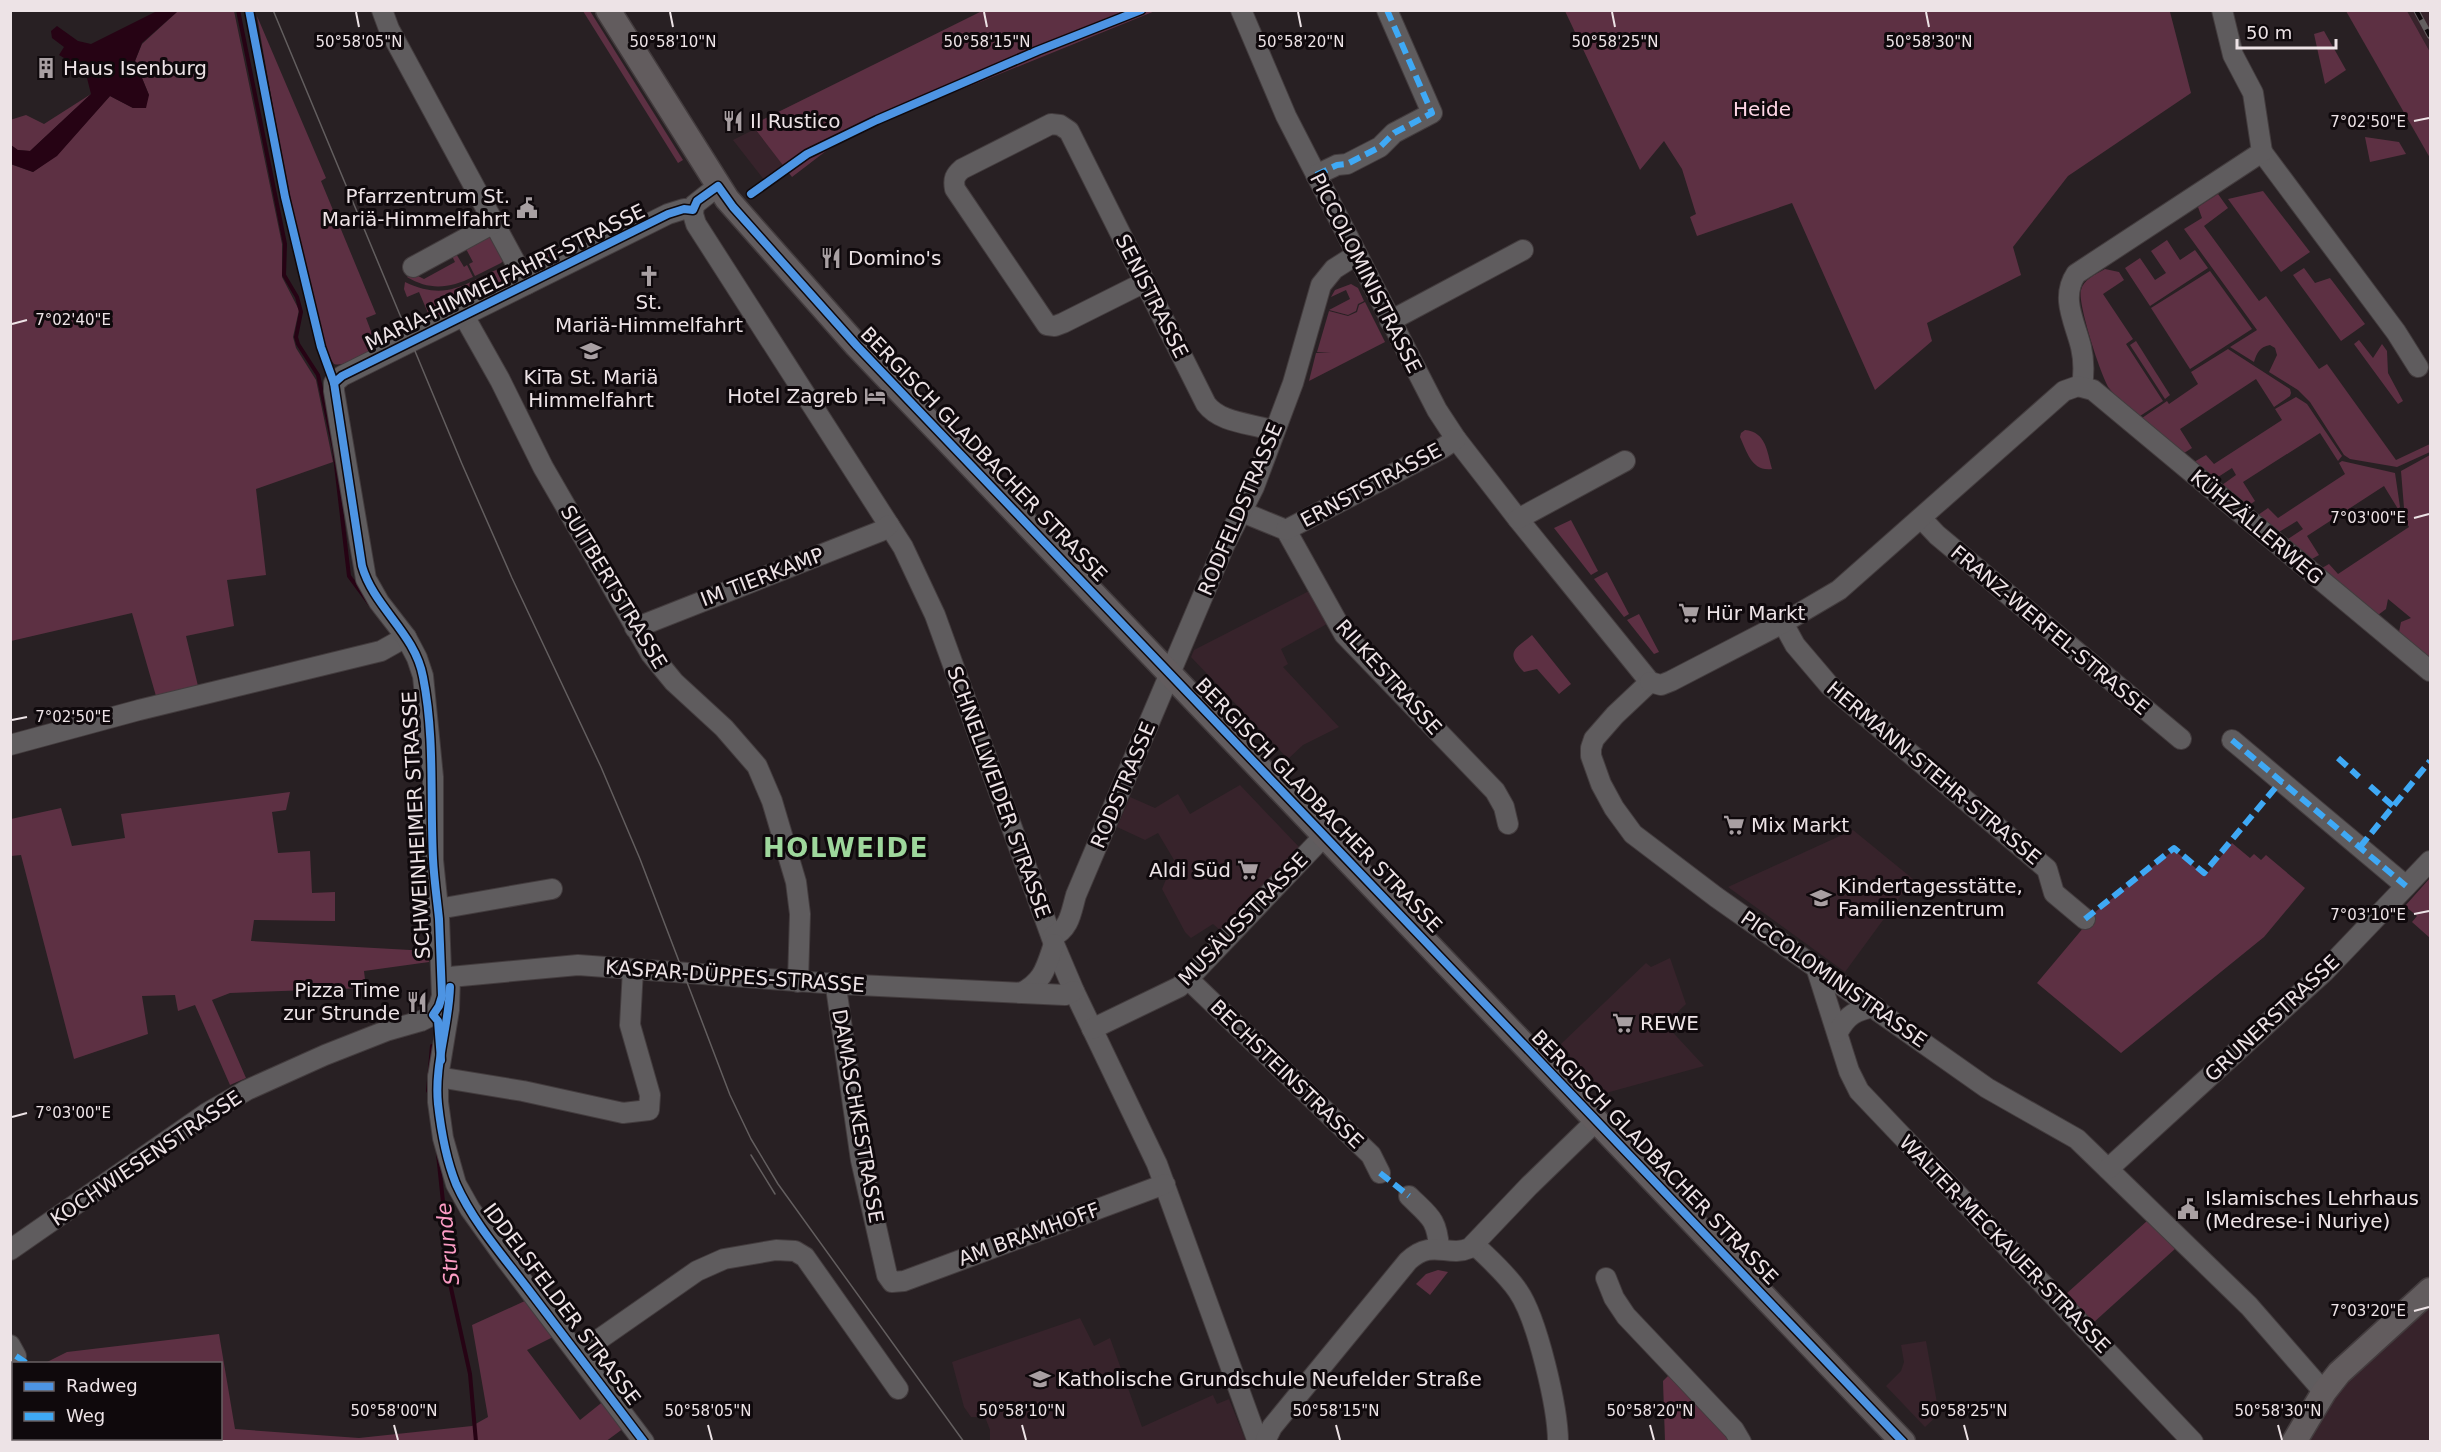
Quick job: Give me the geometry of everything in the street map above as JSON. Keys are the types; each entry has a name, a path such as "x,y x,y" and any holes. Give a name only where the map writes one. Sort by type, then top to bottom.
{"main road":[{"name":"BERGISCH GLADBACHER STRASSE","path":"608,10 717,186 857,346 1903,1442"},
{"path":"2294,1442 2324,1392 2358,1354 2430,1290"}],"street":[{"path":"382,10 389,29 527,285"},
{"name":"PICCOLOMINISTRASSE","path":"1241,10 1276,94 1429,396 1456,439 1650,682 1615,715 1594,740 1591,748 1594,768 1622,821 1643,844 1987,1088 2077,1139 2249,1305 2324,1392"},
{"path":"1316,175 1337,165 1347,164 1380,147 1394,133 1432,113 1387,10"},
{"path":"2222,10 2234,55 2253,93 2262,152 2396,332 2418,367"},
{"name":"SENISTRASSE","path":"1145,282 1064,323 1055,326 1047,325 956,189 954,181 956,174 962,168 1051,124 1060,125 1069,131 1210,409 1224,417 1274,431"},
{"path":"1650,682 1661,685 1671,681 1815,606 1854,578 2064,391 2073,386 2082,386 2083,356 2068,299 2069,287 2076,274 2262,152"},
{"path":"693,210 697,201 717,186"},
{"name":"MARIA-HIMMELFAHRT-STRASSE","path":"334,383 342,376 668,214 684,209 693,210"},
{"name":"SCHNELLWEIDER STRASSE","path":"693,210 701,232 911,560 935,615 1053,940 1074,991 1165,1184 1246,1412 1263,1440"},
{"path":"413,267 494,223"},
{"path":"1390,321 1523,250"},
{"name":"RODFELDSTRASSE","path":"1170,674 1224,546 1254,487 1293,383 1321,285 1325,276 1356,255"},
{"name":"SUITBERTSTRASSE","path":"464,316 543,467 635,628 662,669 749,755 763,778 785,841 796,882 800,914 798,981"},
{"name":"SCHWEINHEIMER STRASSE","path":"334,383 366,579 375,597 406,637 423,676 433,777 433,860 438,909 441,996"},
{"name":"KÜHZÄLLERWEG","path":"2082,386 2093,390 2430,671"},
{"name":"ERNSTSTRASSE","path":"1286,530 1456,439"},
{"path":"1518,519 1625,461"},
{"path":"1242,512 1286,530"},
{"name":"FRANZ-WERFEL-STRASSE","path":"1922,518 1936,535 2181,739"},
{"name":"IM TIERKAMP","path":"635,628 881,531 889,525"},
{"name":"RILKESTRASSE","path":"1286,530 1344,633 1495,791 1504,807 1508,824"},
{"name":"HERMANN-STEHR-STRASSE","path":"1784,623 1795,645 1829,685 2047,869 2054,893 2085,919"},
{"path":"10,745 381,651 406,637"},
{"name":"RODSTRASSE","path":"1053,940 1065,929 1076,895 1170,674"},
{"path":"2232,740 2406,886"},
{"name":"MUSÄUSSTRASSE","path":"1092,1029 1179,987 1325,835"},
{"name":"GRUNERSTRASSE","path":"2108,1169 2325,971 2430,861"},
{"path":"438,909 552,889"},
{"path":"1044,916 1060,909 1076,895"},
{"path":"1021,993 1038,982 1043,975 1053,940"},
{"name":"KASPAR-DÜPPES-STRASSE","path":"450,977 562,965 838,984 1065,995 1074,991"},
{"name":"WALTER-MECKAUER-STRASSE","path":"1816,967 1849,1071 1859,1091 2193,1442"},
{"path":"439,1069 523,1091 623,1113 649,1110 650,1095 631,1037 633,969"},
{"name":"SCHWEINHEIMER STRASSE","path":"450,977 449,1010 439,1069 438,1102 443,1138 456,1184"},
{"name":"BECHSTEINSTRASSE","path":"1188,979 1371,1155 1380,1173"},
{"name":"DAMASCHKESTRASSE","path":"838,984 837,994 861,1160 887,1275 892,1282"},
{"name":"KOCHWIESENSTRASSE","path":"10,1250 207,1113 247,1090 325,1055 433,1015 439,1006 441,996"},
{"path":"1838,1032 1855,1011 1875,1007"},
{"path":"1263,1440 1403,1266 1419,1253 1439,1248 1462,1251 1474,1244 1529,1185 1598,1120"},
{"name":"IDDELSFELDER STRASSE","path":"456,1184 470,1209 505,1258 644,1442"},
{"name":"AM BRAMHOFF","path":"892,1282 904,1281 1165,1184"},
{"path":"1409,1196 1434,1221 1438,1229 1439,1248"},
{"path":"1474,1244 1507,1276 1526,1304 1551,1389 1558,1442"},
{"path":"578,1354 697,1271 724,1259 776,1250 795,1251 805,1257 898,1389"},
{"path":"1606,1278 1614,1298 1626,1316 1734,1430 1741,1442"}],"shaded area":[{"path":"157,11 178,11 142,43 135,61 149,95 146,108 133,108 110,96 57,156 33,172 11,164 11,145 18,150 30,151 91,94 87,78 78,60 69,61 59,55 64,47 52,38 51,31 57,26 78,41 91,44"},
{"path":"2407,11 2430,11 2430,52"},
{"path":"755,129 785,167 765,181 733,140"},
{"path":"1309,591 1327,624 1281,649 1288,664 1283,667 1339,727 1303,745 1288,759 1191,657 1194,650"},
{"path":"1240,785 1299,847 1221,931 1213,924 1191,938 1185,932 1162,889 1174,860 1158,833 1145,840 1117,827 1130,797 1155,808 1178,794 1190,814"},
{"name":"Kindertagesstätte, Familienzentrum","path":"1853,830 1913,879 1845,972 1728,887"},
{"path":"1670,958 1686,1004 1665,1024 1704,1066 1606,1093 1604,1090 1592,1090 1570,1066 1570,1054 1561,1044 1646,963 1651,967"},
{"path":"2430,1302 2430,1441 2309,1442 2347,1378"},
{"name":"Katholische Grundschule Neufelder Straße","path":"1080,1318 1094,1346 1110,1338 1142,1427 1213,1395 1217,1404 1229,1399 1246,1441 990,1441 990,1430 985,1417 971,1417 964,1407 952,1362"},
{"path":"1926,1341 1939,1414 1925,1427 1886,1386 1901,1371 1904,1362 1901,1345"}],"green space":[{"path":"178,11 234,11 282,244 282,277 299,310 293,337 296,348 316,380 333,462 256,489 266,575 227,580 234,626 186,636 198,686 156,696 132,613 11,641 10,164 33,172 57,155 110,96 133,108 149,95 135,61 142,44"},
{"path":"583,11 590,11 683,160 678,163"},
{"path":"982,11 1155,11 879,123 826,151 792,177 752,125"},
{"name":"Heide","path":"1565,11 2176,11 2170,12 2191,93 2068,176 2013,247 2021,275 1927,323 1932,341 1875,390 1792,203 1697,236 1690,217 1696,214 1682,169 1664,141 1640,170"},
{"path":"2346,11 2407,11 2430,52 2430,158"},
{"path":"257,16 326,178 321,181 376,314 366,318 374,339 384,335 386,339 370,352 346,363 334,364 329,357 307,273 288,188"},
{"path":"2324,31 2346,70 2325,84 2314,34"},
{"path":"91,94 30,151 17,150 11,145 10,120 26,115 44,124"},
{"path":"2365,137 2399,142 2406,154 2370,162"},
{"path":"2263,191 2310,252 2281,272 2228,199"},
{"path":"2218,194 2228,208 2204,226 2259,301 2266,296 2319,369 2327,364 2396,460 2430,444 2430,452 2397,467 2350,459 2344,455 2310,402 2298,390 2269,372 2277,355 2275,348 2270,345 2263,347 2257,353 2254,362 2230,347 2257,330 2184,229 2202,218 2198,207"},
{"path":"490,234 504,260 501,263 475,276 469,264 473,262 465,247 455,252 464,267 467,265 473,277 448,286 432,286 407,277 412,273 424,279 455,262 450,252"},
{"path":"2167,240 2180,260 2195,250 2208,268 2150,306 2125,268 2140,258 2155,280 2166,273 2151,251"},
{"path":"554,242 560,256 538,267 531,254"},
{"path":"509,265 516,278 431,320 419,292 407,297 404,289 405,282 435,291 447,290"},
{"path":"2304,268 2315,283 2330,278 2365,324 2341,341 2293,275"},
{"path":"2105,269 2119,272 2124,280 2103,294 2133,339 2126,344 2163,401 2140,416 2109,388 2086,323 2081,297 2082,286"},
{"path":"2210,271 2252,329 2190,369 2151,308"},
{"path":"1351,284 1358,288 1364,301 1358,304 1356,311 1348,315 1329,310 1350,299 1346,290 1331,297 1335,290"},
{"path":"1365,302 1385,342 1309,381 1316,353 1331,352 1317,352 1329,311 1348,316 1357,312 1359,305"},
{"path":"2359,340 2373,358 2382,344 2387,351 2388,373 2403,401 2398,404 2354,344"},
{"path":"2136,341 2170,395 2165,399 2130,345"},
{"path":"2228,349 2290,389 2290,396 2274,407 2256,379 2180,429 2192,448 2184,453 2142,418 2167,401 2169,404 2198,384 2191,372"},
{"path":"2296,397 2307,404 2342,456 2338,461 2320,433 2243,482 2255,501 2248,506 2222,485 2236,475 2232,468 2215,479 2194,462 2206,455 2214,464 2282,420 2275,409"},
{"path":"1745,430 1761,438 1767,449 1772,469 1760,467 1751,460 1740,437"},
{"path":"2430,455 2430,658 2399,632 2401,622 2411,618 2388,599 2386,609 2378,615 2322,568 2329,564 2338,574 2409,527 2405,520 2401,471"},
{"path":"2342,461 2395,473 2400,507 2398,509 2384,486 2307,536 2319,555 2312,559 2288,539 2303,529 2297,521 2279,532 2258,515 2268,508 2278,518 2345,474 2339,463"},
{"path":"1571,520 1598,571 1591,575 1554,528"},
{"path":"1607,572 1629,614 1624,617 1594,579"},
{"path":"1639,614 1659,652 1654,654 1627,620"},
{"path":"1532,635 1571,684 1559,694 1537,669 1524,672 1515,660 1514,652"},
{"path":"290,792 286,810 272,812 278,853 310,851 312,893 335,892 335,921 254,920 251,941 428,951 429,962 364,971 366,988 230,993 212,1000 246,1078 230,1085 195,1005 178,1011 175,995 142,996 148,1034 74,1059 21,855 11,856 11,819 61,808 72,846 125,838 121,814"},
{"path":"2232,843 2250,858 2254,854 2261,860 2266,855 2305,888 2264,937 2121,1053 2037,983 2084,927 2090,916 2174,850 2205,876"},
{"path":"2430,878 2430,938 2412,922 2417,916 2405,906"},
{"path":"2147,1221 2176,1248 2093,1323 2066,1294"},
{"path":"1438,1270 1448,1272 1430,1295 1416,1284 1426,1274"},
{"path":"527,1300 555,1336 527,1350 580,1420 605,1400 624,1428 605,1442 68,1441 222,1440 222,1362 47,1362 67,1352 219,1334 235,1429 359,1438 472,1426 488,1417 472,1325"},
{"path":"1672,1372 1734,1441 1665,1441 1663,1381"}],"waterway":[{"name":"Strunde","path":"238,10 285,244 284,275 297,297 301,312 296,337 318,375 334,448 349,576 374,610"},
{"name":"Strunde","path":"428,1091 432,1046"},
{"name":"Strunde","path":"438,1154 447,1270 470,1374 476,1442"}],"tram line":[{"path":"273,10 462,464 512,578 601,767 640,859 730,1095 751,1139 778,1184 964,1442"},
{"path":"751,1155 775,1194"}],"railway":[{"path":"2416,10 2430,36"}],"marked path":[{"path":"1316,175 1337,165 1347,164 1380,147 1394,133 1432,113 1387,10"},
{"path":"2232,740 2406,886"},
{"path":"2338,758 2359,777"},
{"path":"2360,847 2430,761"},
{"path":"2085,919 2174,848 2204,873 2281,781"},
{"path":"2370,786 2394,807"},
{"path":"1380,1173 1409,1196"},
{"path":"16,1356 25,1362"}],"cycle path":[{"path":"249,10 285,197 321,347 334,383 362,566 375,595 412,647 423,677 431,745 433,859 439,919 442,996 433,1015 438,1021 441,1060"},
{"path":"751,194 807,154 877,120 1037,51 1141,10"},
{"path":"334,383 342,376 668,214 684,209 693,210 697,201 718,186 733,207 857,346 1903,1442"},
{"path":"450,987 437,1089 444,1145 456,1184 471,1212 489,1238 644,1442"}],"place":[{"name":"Haus Isenburg","path":"46,68"},
{"name":"Il Rustico","path":"733,121"},
{"name":"Pfarrzentrum St. Mariä-Himmelfahrt","path":"527,208"},
{"name":"Domino's","path":"831,258"},
{"name":"St. Mariä-Himmelfahrt","path":"649,276"},
{"name":"KiTa St. Mariä Himmelfahrt","path":"591,351"},
{"name":"Hotel Zagreb","path":"875,396"},
{"name":"Hür Markt","path":"1689,613"},
{"name":"Mix Markt","path":"1734,825"},
{"name":"Aldi Süd","path":"1248,870"},
{"name":"Kindertagesstätte, Familienzentrum","path":"1821,898"},
{"name":"Pizza Time zur Strunde","path":"417,1002"},
{"name":"REWE","path":"1623,1023"},
{"name":"Islamisches Lehrhaus (Medrese-i Nuriye)","path":"2188,1209"},
{"name":"Katholische Grundschule Neufelder Straße","path":"1040,1379"}],"district":[{"name":"HOLWEIDE","path":"846,848"}]}
